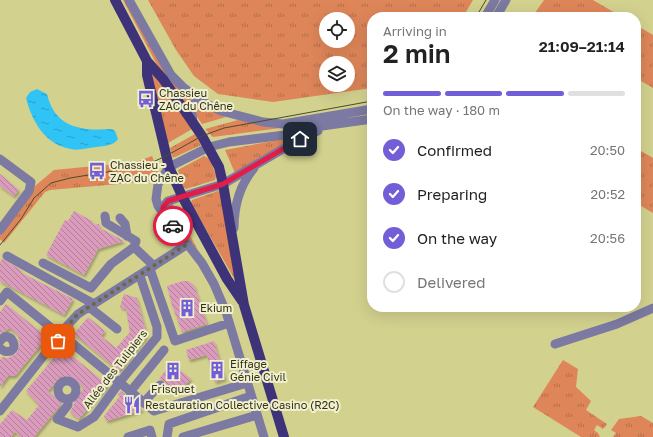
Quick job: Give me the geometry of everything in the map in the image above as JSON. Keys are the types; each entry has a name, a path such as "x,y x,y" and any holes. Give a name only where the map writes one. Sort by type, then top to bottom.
{"main road":[{"path":"115,0 147,61 163,79 193,122 209,147 219,167 234,242 244,305 284,437"},
{"path":"147,61 147,75 170,167 182,196 227,279 244,305"}],"street":[{"path":"129,0 171,75 183,87 203,102 221,111 263,122 283,124 367,110"},
{"path":"488,12 494,0"},
{"path":"499,12 506,0"},
{"path":"193,122 191,106 196,102 203,102"},
{"path":"264,437 229,323 214,284 202,262 163,215 158,206 156,190 158,184 170,167 209,147 259,137 285,135 315,127 367,120"},
{"path":"259,137 287,129 299,122"},
{"path":"163,215 165,203 173,198 223,184 312,133 350,123"},
{"path":"0,159 31,182 29,191 0,230"},
{"path":"234,242 236,198 243,184 257,165"},
{"path":"43,263 91,288 111,264 134,247 136,241 106,223 105,216"},
{"path":"120,218 125,224 127,236"},
{"path":"65,328 78,314 140,276 188,244"},
{"path":"134,247 152,267 175,341 229,323"},
{"path":"6,256 92,306 117,329"},
{"name":"Allée des Tulipiers","path":"68,399 68,405 57,419 78,427 94,417 119,382 157,337 157,327 140,276"},
{"path":"0,301 7,292 54,330"},
{"path":"554,344 618,324 653,308"},
{"path":"54,330 58,327 65,328"},
{"path":"56,340 61,341 66,338 68,333 65,328"},
{"path":"54,330 53,334 56,340"},
{"path":"0,341 4,337 9,337 13,339 15,344 13,349 9,352 4,352 0,348"},
{"path":"66,338 154,411 247,383"},
{"path":"0,411 56,340"},
{"path":"130,392 164,350"},
{"path":"143,403 160,385"},
{"path":"167,437 169,424 251,396"},
{"path":"183,437 200,434 231,421 257,415"},
{"path":"128,437 150,430 152,437"}],"green space":[{"path":"123,0 125,0 165,73 192,99 186,106 156,63"},
{"path":"148,0 473,0 466,12 367,12 367,89 355,90 355,56 319,56 319,92 344,92 273,102 218,94 194,76 176,50"},
{"path":"544,0 593,0 613,12 536,12"},
{"path":"641,28 653,35 653,88 641,81"},
{"path":"151,70 192,129 168,143 150,73"},
{"path":"203,106 226,117 202,124 195,114 196,108"},
{"path":"238,120 281,128 213,137 205,129"},
{"path":"195,134 201,145 173,158 170,148"},
{"path":"284,139 286,141 280,146 235,173 225,150"},
{"path":"641,151 653,158 653,213 641,206"},
{"path":"152,156 159,174 153,181 50,190 45,192 4,243 0,239 0,234 35,186 54,170 136,162"},
{"path":"204,156 210,159 216,176 215,180 186,189 183,187 178,170"},
{"path":"220,191 235,280 191,203 192,200"},
{"path":"172,203 198,250 167,213 166,208"},
{"path":"563,360 578,369 576,387 591,401 586,410 607,424 603,429 597,425 594,430 600,437 581,437 533,407"},
{"path":"641,416 653,423 653,437 613,437 616,433 611,430 619,419"}],"water":[{"path":"37,89 47,94 56,114 63,121 80,128 112,129 115,131 118,139 114,143 108,145 80,150 62,147 54,143 41,131 36,123 26,98 30,92"}],"building":[{"path":"0,174 19,190 14,196 0,186"},
{"path":"74,211 92,221 93,225 99,224 100,228 124,241 98,249 84,275 46,255 65,220 68,221"},
{"path":"2,259 21,270 20,272 73,299 64,315 0,281 0,262"},
{"name":"Ekium","path":"188,281 194,285 207,324 182,332 167,286"},
{"path":"124,294 137,298 147,336 119,371 74,334 88,317 105,331 101,336 116,348 130,332 126,309 120,307"},
{"path":"6,304 47,337 15,376 8,376 0,387 0,360 2,357 8,358 16,354 20,344 18,338 19,335 9,328 0,333 0,312"},
{"name":"Eiffage Génie Civil","path":"214,341 225,379 215,382 207,355 189,360 186,350"},
{"path":"62,348 108,385 79,419 70,412 74,405 74,400 84,388 70,376 66,381 61,376 48,391 62,403 34,437 21,437 15,432 11,437 0,437 0,424 12,410 27,420 39,405 26,391"},
{"name":"Frisquet","path":"171,363 191,379 179,391 169,388 166,386 164,380 159,379"},
{"path":"121,391 143,410 107,421 104,416 120,396 118,394"}],"tram line":[{"path":"479,12 486,0"},
{"path":"0,245 21,219 34,198 51,183 70,178 144,166 166,156 202,136 224,128 367,102"}],"way so far":[{"path":"58,341 66,338 68,333 65,328 78,314 140,276 188,244 173,226"}],"place":[{"name":"Chassieu ZAC du Chêne","path":"146,99"},
{"name":"Chassieu - ZAC du Chêne","path":"97,171"},
{"name":"Ekium","path":"187,308"},
{"name":"Eiffage Génie Civil","path":"217,370"},
{"name":"Frisquet","path":"173,371"},
{"name":"Restauration Collective Casino (R2C)","path":"132,405"}],"route":[{"path":"173,226 163,215 163,207 165,203 173,198 223,184 300,139"}]}
